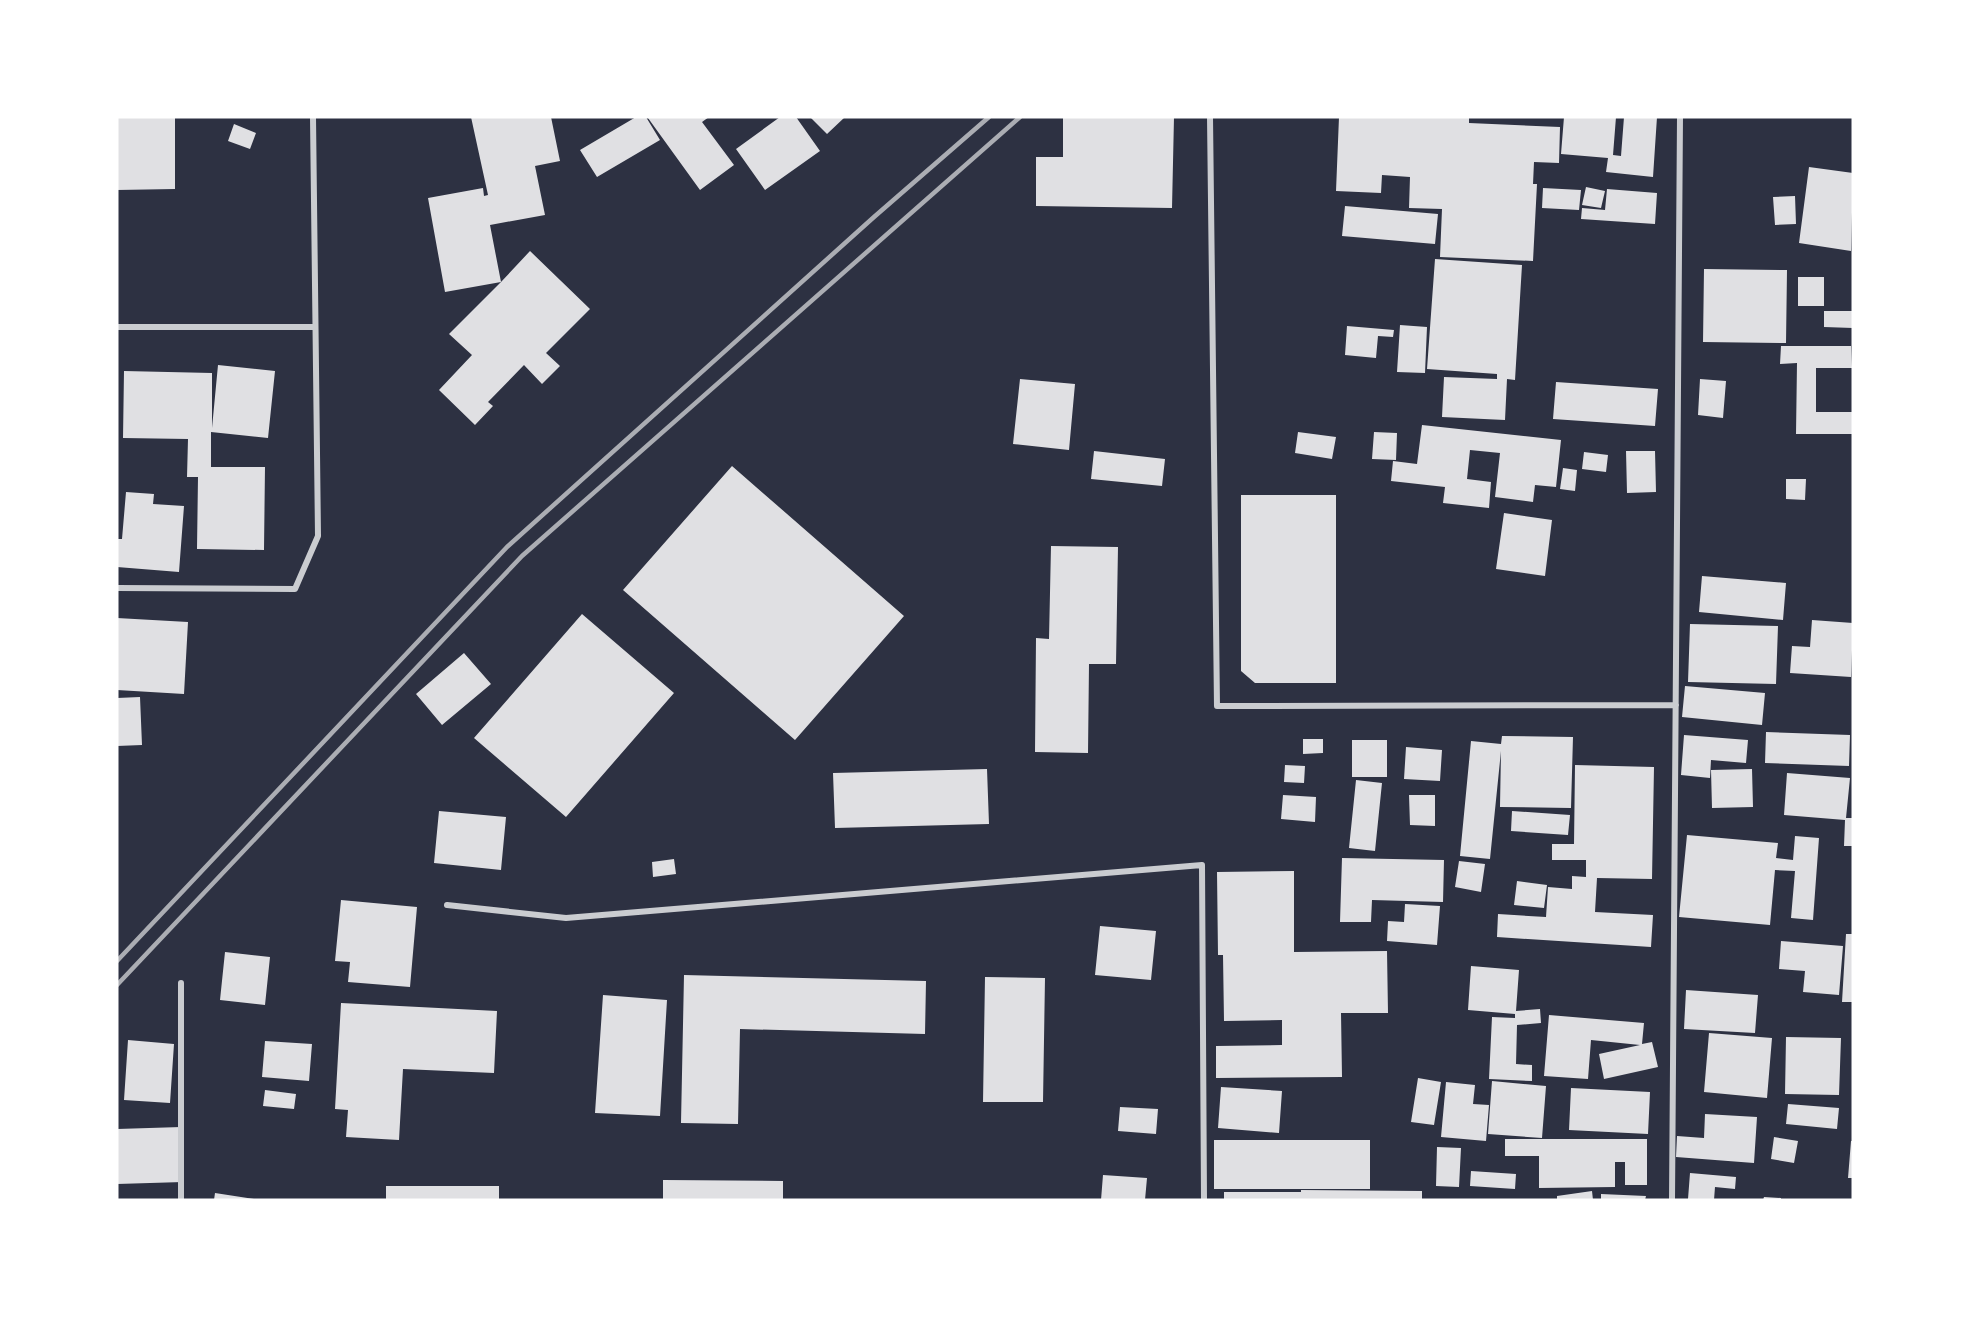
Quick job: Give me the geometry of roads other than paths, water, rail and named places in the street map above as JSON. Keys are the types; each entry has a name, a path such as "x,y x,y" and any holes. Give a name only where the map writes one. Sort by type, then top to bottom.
{"street":[{"path":"117,588 295,590 318,536 313,117"},
{"path":"1210,117 1217,706 1676,705"},
{"path":"1672,1200 1680,117"},
{"path":"117,327 315,327"},
{"path":"447,905 566,918 1202,865 1204,1200"},
{"path":"181,983 181,1200"}],"railway":[{"path":"117,961 507,547 874,217 989,117"},
{"path":"117,985 522,556 1020,117"}]}
